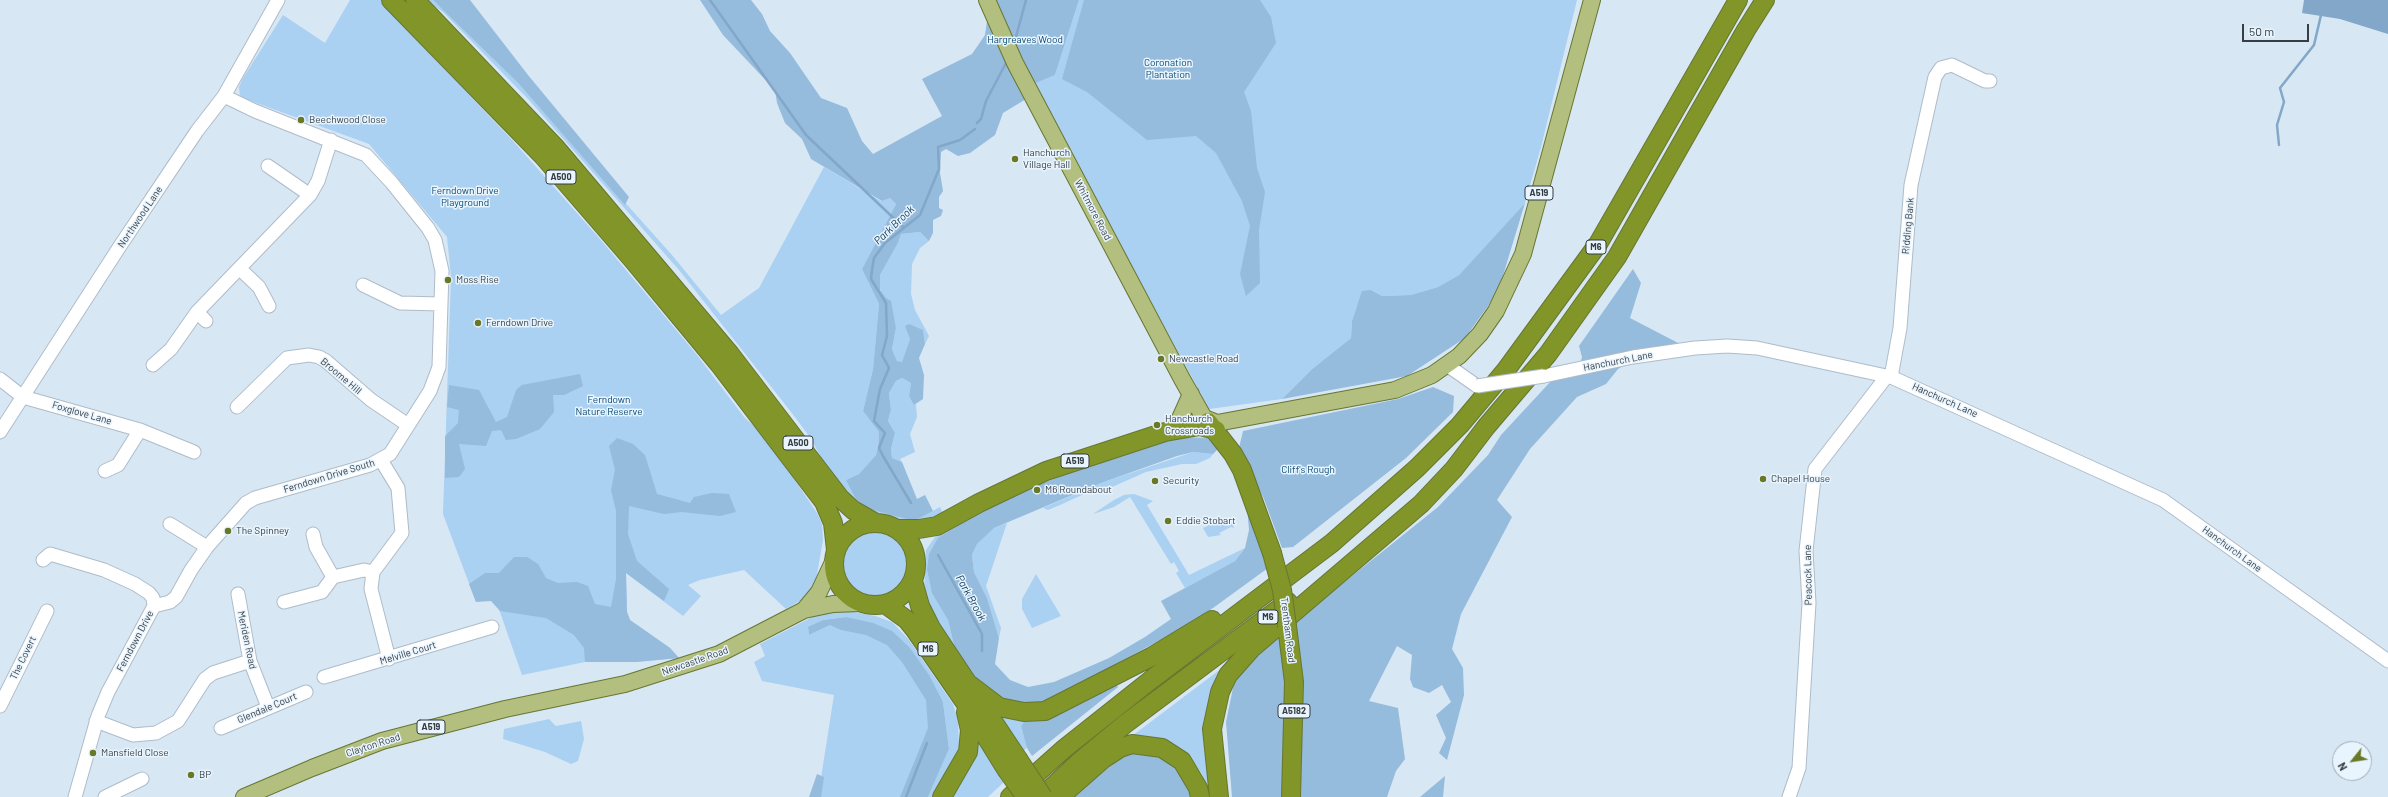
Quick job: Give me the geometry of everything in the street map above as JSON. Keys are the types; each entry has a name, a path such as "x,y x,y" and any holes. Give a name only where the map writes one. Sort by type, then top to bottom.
{"highway":[{"name":"A500","path":"391,0 543,156 632,259 719,364 824,502 833,523 835,555"},
{"name":"A500","path":"415,0 561,154 730,354 840,498 853,510 874,522"},
{"name":"M6","path":"1010,797 1065,748 1152,679 1332,543 1417,468 1460,425 1506,370 1598,244 1738,0"},
{"name":"M6","path":"1219,797 1212,729 1220,692 1228,675 1250,649 1421,504 1454,469 1486,427 1548,354 1617,257 1746,30 1765,0"},
{"name":"A519","path":"1152,437 1164,426 1178,423 1210,424"},
{"name":"A519","path":"916,558 926,539 937,526 978,502 1046,471 1152,437 1168,437 1210,424"},
{"name":"Trentham Road","path":"1210,424 1242,470 1272,553 1282,590 1294,682 1291,797"},
{"name":"M6","path":"1012,764 1042,797 1079,762 1125,724 1282,607 1395,517 1442,473 1486,427"},
{"name":"M6","path":"967,693 1011,711 1038,712 1053,709 1151,657 1191,633 1233,605 1417,468"},
{"path":"874,522 887,524 898,529 910,541 916,558 916,569 913,581 905,593 885,604 872,606 860,603 842,589 835,575 835,555 840,542 851,530 874,522"},
{"name":"A519","path":"898,529 919,529 937,526"},
{"name":"M6","path":"913,581 928,622 967,693 970,730 968,752 942,797"},
{"name":"M6","path":"885,604 907,620 991,721 1026,797"},
{"path":"1060,797 1103,759 1132,744 1162,748 1182,761 1198,788 1200,797"}],"main road":[{"name":"Whitmore Road","path":"987,0 1015,63 1191,394 1210,424"},
{"name":"A519","path":"1210,424 1256,423 1271,412 1395,390 1432,375 1447,365 1480,334 1496,311 1518,268 1592,0"},
{"path":"1178,423 1191,394"},
{"name":"Newcastle Road","path":"804,610 819,592 835,555"},
{"name":"Newcastle Road","path":"625,684 719,654 804,610 833,604 860,603"},
{"name":"Clayton Road","path":"244,797 318,765 397,737 505,709 625,684"}],"street":[{"name":"Northwood Lane","path":"0,432 120,246 197,131 224,96 278,0"},
{"name":"Ridding Bank","path":"1889,376 1900,328 1911,185 1935,77 1941,68 1952,65 1985,81 1990,81"},
{"name":"Ferndown Drive South","path":"224,96 255,111 366,155 392,183 428,228 435,240 442,270 439,367 436,380 390,454 370,465 255,498"},
{"path":"153,365 171,349 202,316 240,269 310,194 318,181 331,140"},
{"path":"268,166 310,194"},
{"path":"240,269 259,287 270,306"},
{"path":"369,292 400,303 441,304"},
{"name":"Hanchurch Lane","path":"1447,365 1476,386 1544,376 1634,357 1695,348 1727,346 1758,348 1889,376 2163,500 2388,661"},
{"name":"Broome Hill","path":"237,407 287,358 309,354 326,361 371,400 408,425"},
{"name":"Peacock Lane","path":"1789,797 1799,768 1809,603 1806,551 1815,469 1889,376"},
{"path":"0,379 23,396"},
{"name":"Foxglove Lane","path":"23,396 140,430 194,452"},
{"path":"105,471 118,465 140,430"},
{"path":"381,460 398,488 402,533 373,572 371,589 389,659"},
{"name":"Ferndown Drive","path":"75,797 96,721 108,692 154,606 170,602 176,597 191,570 207,547 240,509 255,498"},
{"path":"170,524 207,547"},
{"path":"313,534 316,547 333,577"},
{"path":"43,560 50,554 104,570 136,584 149,593 153,598 154,606"},
{"path":"284,602 322,592 333,577 364,570 373,572"},
{"name":"Meriden Road","path":"238,594 250,661 268,707"},
{"name":"The Covert","path":"0,706 47,611"},
{"name":"Melville Court","path":"324,678 492,627"},
{"path":"96,721 133,735 156,733 178,721 205,679 213,673 250,661"},
{"name":"Glendale Court","path":"224,722 306,692"},
{"path":"105,797 142,779"}],"green space":[{"path":"350,0 383,0 409,25 413,36 513,141 600,239 697,355 744,417 765,436 817,513 822,524 823,540 816,580 813,589 803,599 786,609 744,570 700,580 688,585 701,596 683,616 626,573 627,612 630,620 670,648 679,658 636,662 585,662 522,675 494,595 476,602 443,514 451,277 447,237 369,144 240,97 239,87 243,78 283,15 325,43"},
{"path":"425,0 433,0 441,7 518,83 672,255 721,315 759,288 824,167 881,201 890,198 896,204 862,269 879,304 873,369 863,411 879,432 878,447 876,455 859,474 846,480 899,517 910,520 918,519 940,507 944,515 928,523 896,521 855,503 824,463 811,439 795,417 679,270 529,100 443,12"},
{"path":"433,0 470,0 528,75 629,197 625,205 518,83"},
{"name":"Hargreaves Wood","path":"700,0 751,0 762,14 770,31 790,53 821,98 847,108 862,141 873,154 942,116 922,79 972,54 985,35 990,0 1079,0 1055,75 1033,84 1026,99 1003,113 995,135 970,153 958,156 946,149 941,152 940,173 943,191 939,197 939,208 943,210 941,216 933,220 933,233 929,241 920,232 901,234 898,243 880,275 880,290 886,298 891,301 896,328 892,349 897,361 902,362 910,339 905,326 909,324 923,330 925,344 919,358 924,375 923,399 914,405 909,396 911,383 902,378 896,381 889,393 891,410 888,421 895,433 891,449 892,458 902,462 917,499 925,495 933,511 918,519 910,520 866,508 856,499 846,480 859,474 876,455 878,447 879,432 863,411 873,369 879,304 862,269 896,204 890,198 882,201 811,159 802,139 785,123 777,103 775,90 723,35"},
{"path":"1079,0 1577,0 1541,147 1525,203 1459,275 1438,287 1411,295 1382,296 1371,290 1357,306 1352,321 1351,338 1311,370 1282,399 1209,409 1033,83 1055,75"},
{"name":"Coronation Plantation","path":"1084,0 1260,0 1271,17 1276,43 1244,92 1251,111 1257,168 1265,192 1259,230 1260,283 1246,296 1240,274 1250,226 1242,201 1216,153 1196,136 1147,140 1087,92 1062,79"},
{"path":"1525,203 1498,292 1465,338 1407,376 1282,399 1311,370 1351,338 1352,321 1362,291 1371,290 1382,296 1411,295 1438,287 1459,275"},
{"path":"920,232 929,241 920,248 912,264 911,294 915,310 929,336 925,344 923,330 910,339 902,363 897,361 892,349 896,328 893,316 879,287 880,275 898,243 901,234"},
{"path":"1633,269 1641,283 1630,318 1682,345 1640,355 1618,369 1606,384 1577,397 1530,449 1497,500 1512,517 1461,614 1452,649 1463,668 1464,695 1447,760 1439,753 1446,738 1436,715 1451,702 1442,685 1429,693 1413,687 1410,679 1412,655 1397,646 1369,701 1398,708 1405,759 1396,771 1387,797 1232,797 1226,722 1234,683 1244,666 1327,596 1438,507 1488,455 1501,435 1552,380 1578,375 1582,357 1579,346"},
{"path":"580,374 583,386 564,395 553,395 554,412 540,429 516,439 506,440 501,430 492,431 486,446 459,444 465,469 459,477 445,478 445,436 458,423 459,410 447,407 449,385 479,390 496,422 507,417 516,390 522,385"},
{"path":"902,378 911,383 909,396 915,405 916,404 917,417 910,434 915,452 900,459 902,462 892,458 891,449 895,433 888,421 891,410 889,393 896,381"},
{"name":"Cliff's Rough","path":"1433,387 1454,396 1453,412 1406,458 1293,547 1282,548 1264,499 1239,448 1243,431 1398,399"},
{"path":"1179,437 1210,438 1218,449 1213,454 1193,452 1177,456 1101,483 994,528 977,544 972,555 974,572 987,598 999,638 995,664 1010,680 1028,687 1054,682 1109,658 1145,637 1171,619 1161,601 1235,561 1245,548 1249,530 1247,506 1268,568 1213,608 1173,633 1048,701 1034,705 1017,704 993,694 978,682 955,649 948,620 932,593 927,569 929,554 938,538 986,508 1018,493 1076,470 1147,445"},
{"path":"617,438 633,444 645,455 657,494 690,503 694,497 712,493 729,494 736,512 720,516 682,512 664,514 629,506 628,534 637,561 669,589 664,601 626,573 627,612 630,620 670,648 679,658 636,662 585,662 584,648 574,635 546,618 500,611 491,601 476,602 469,584 485,573 499,573 514,557 527,557 538,564 546,578 558,583 577,582 588,586 595,604 611,607 616,579 616,511 611,490 615,470 609,446"},
{"path":"1193,452 1213,454 1210,458 1196,464 1182,464 1146,472 1103,491 1093,490 1048,510 1043,508 1101,483"},
{"path":"1134,494 1153,501 1147,505 1189,575 1245,548 1235,561 1185,588 1176,573 1179,571 1174,562 1171,564 1130,497 1114,507 1093,514 1124,495"},
{"path":"1225,518 1229,525 1232,523 1234,528 1231,527 1219,533 1221,535 1208,537 1203,528"},
{"path":"1007,523 986,586 1001,628 999,638 987,598 974,572 972,555 977,544 985,535 994,528"},
{"path":"955,527 938,539 942,609 948,620 955,649 938,625 924,594 926,550 935,537"},
{"path":"876,530 889,533 899,540 906,550 909,563 906,576 899,586 889,593 876,596 863,593 853,586 846,576 843,563 846,550 853,540 863,533"},
{"path":"1036,574 1061,616 1032,628 1022,609 1022,599"},
{"path":"844,610 875,616 892,622 909,640 953,704 958,719 959,748 933,797 928,797 949,749 943,702 910,648 846,617 823,620 808,628 809,635 830,625 847,625 906,653 936,708 912,797 818,797 834,695 762,681 754,662 765,656 760,644 818,614"},
{"path":"846,617 873,623 892,631 910,648 929,675 943,702 949,749 928,797 900,797 928,728 926,700 902,662 887,645 866,635 841,630 830,625 809,635 808,627 823,620"},
{"path":"1226,665 1215,797 1208,797 1202,774 1191,759 1166,742 1155,737 1132,736"},
{"path":"1113,681 1118,687 1032,756 1027,748 1021,726 1026,719"},
{"path":"1000,715 1026,719 1021,726 1027,747 1024,751"},
{"path":"549,719 556,726 581,721 584,739 578,761 571,764 545,752 503,739 504,729"},
{"path":"975,731 1004,782 988,797 950,797"},
{"path":"1128,751 1151,751 1181,770 1193,797 1067,797"},
{"path":"817,774 824,777 821,797 809,797"},
{"path":"1445,776 1443,797 1420,797"}],"shaded area":[{"path":"2304,0 2388,0 2388,34 2340,19 2302,13"}],"waterway":[{"path":"710,0 806,135 903,227"},
{"name":"Park Brook","path":"1014,44 1026,0"},
{"path":"2279,145 2277,125 2284,102 2280,88 2314,45 2321,15"},
{"name":"Park Brook","path":"977,123 981,119 986,101 1006,63"},
{"name":"Park Brook","path":"911,503 879,448 885,433 874,421 880,389 889,368 882,355 887,336 886,303 871,279 874,258 885,243 920,215 939,169 938,147 960,140 975,129"},
{"name":"Park Brook","path":"938,555 982,634 982,651"},
{"name":"Park Brook","path":"906,797 927,743"}],"place":[{"name":"Beechwood Close","path":"301,120"},
{"name":"Hanchurch Village Hall","path":"1015,159"},
{"name":"Moss Rise","path":"448,280"},
{"name":"Ferndown Drive","path":"478,323"},
{"name":"Newcastle Road","path":"1161,359"},
{"name":"Hanchurch Crossroads","path":"1157,425"},
{"name":"Chapel House","path":"1763,479"},
{"name":"Security","path":"1155,481"},
{"name":"M6 Roundabout","path":"1037,490"},
{"name":"Eddie Stobart","path":"1168,521"},
{"name":"The Spinney","path":"228,531"},
{"name":"Mansfield Close","path":"93,753"},
{"name":"BP","path":"191,775"}],"park label":[{"name":"Ferndown Drive Playground","path":"465,196"},
{"name":"Ferndown Nature Reserve","path":"609,406"}]}
